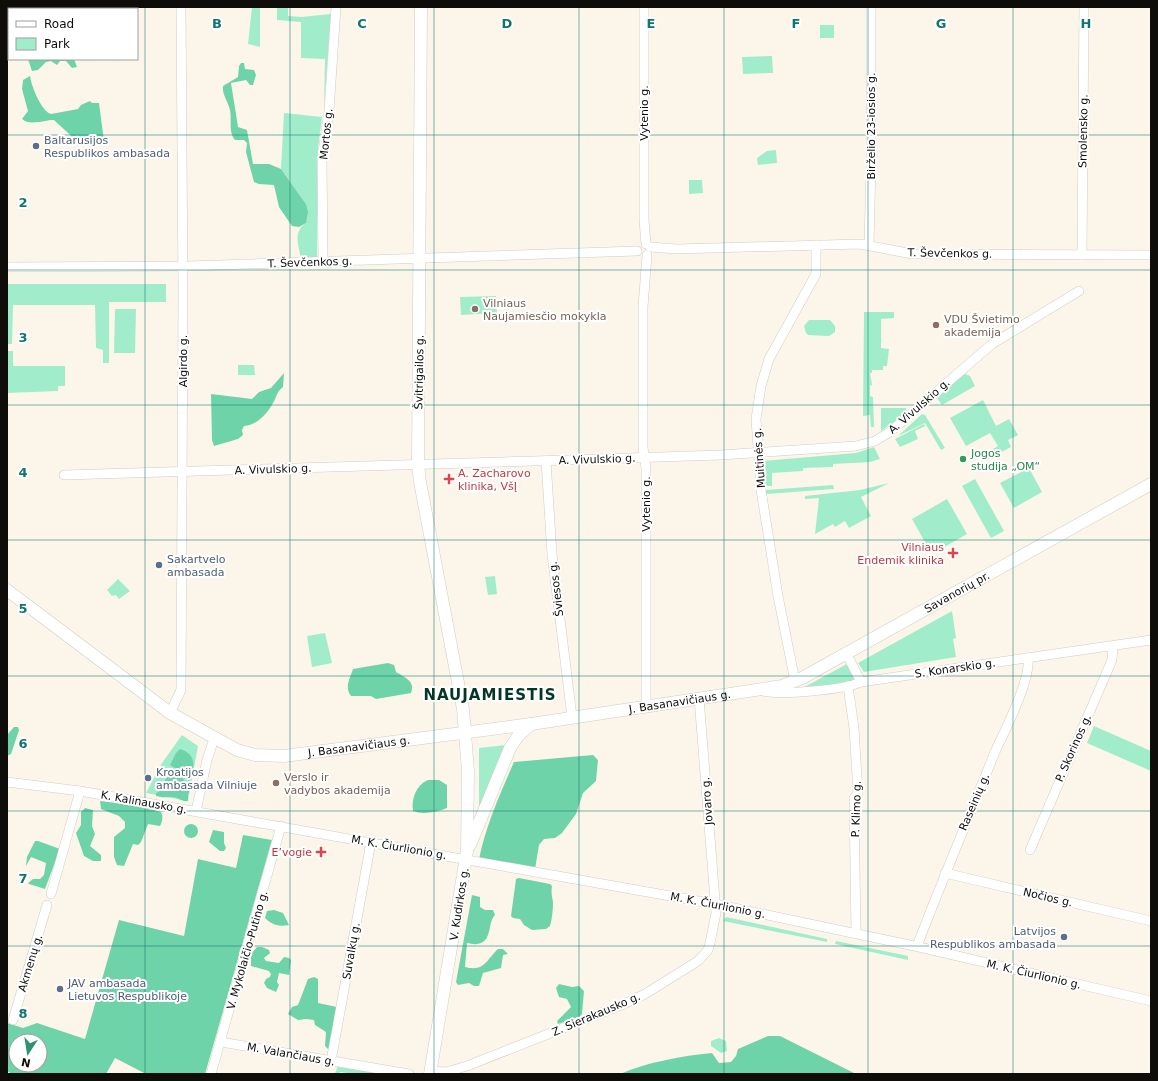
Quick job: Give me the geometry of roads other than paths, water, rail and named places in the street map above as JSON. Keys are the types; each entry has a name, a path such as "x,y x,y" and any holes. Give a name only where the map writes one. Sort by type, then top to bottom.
{"main road":[{"name":"Švitrigailos g.","path":"421,7 418,464 421,489 452,651 465,732"},
{"name":"Savanorių pr.","path":"759,690 772,689 795,681 1151,484"},
{"name":"J. Basanavičiaus g.","path":"7,590 170,713 214,739 244,753 279,756 531,724 759,690"},
{"path":"466,855 510,748 518,736 531,724"},
{"name":"V. Kudirkos g.","path":"430,1073 466,855 468,771 465,732"}],"street":[{"name":"Algirdo g.","path":"170,713 181,690 181,7"},
{"name":"Mortos g.","path":"323,262 322,159 329,111 336,7"},
{"name":"Vytenio g.","path":"644,7 646,706"},
{"name":"Birželio 23-iosios g.","path":"869,245 871,7"},
{"name":"Smolensko g.","path":"1082,255 1084,7"},
{"name":"T. Ševčenkos g.","path":"7,267 182,266 816,245 869,245 912,254 1151,255"},
{"name":"Muitinės g.","path":"795,681 773,568 761,489 757,452 756,420 769,358 816,274 816,245"},
{"name":"A. Vivulskio g.","path":"64,475 546,461 852,447 875,441 890,432 992,344 1079,291"},
{"name":"Šviesos g.","path":"546,461 552,554 572,717"},
{"name":"S. Konarskio g.","path":"759,690 775,693 794,693 1151,640"},
{"name":"P. Skorinos g.","path":"1030,850 1112,660 1113,646"},
{"path":"846,653 861,682"},
{"name":"Raseinių g.","path":"918,946 945,873 1018,699 1028,668 1028,658"},
{"name":"P. Klimo g.","path":"848,686 854,728 858,793 854,798 856,933"},
{"name":"Jovaro g.","path":"699,698 715,904"},
{"path":"196,811 207,760 214,739"},
{"name":"K. Kalinausko g.","path":"7,782 80,791 281,826"},
{"path":"51,894 80,791"},
{"name":"M. K. Čiurlionio g.","path":"281,826 371,842 466,855 715,904 918,946 1151,1001"},
{"name":"V. Mykolaičio-Putino g.","path":"211,1074 281,826"},
{"name":"Suvalkų g.","path":"331,1061 371,842"},
{"name":"Nočios g.","path":"945,873 1151,921"},
{"name":"Z. Sierakausko g.","path":"430,1073 446,1072 467,1066 645,994 703,956 710,943 716,913 715,904"},
{"name":"Akmenų g.","path":"13,1020 47,905"},
{"name":"M. Valančiaus g.","path":"221,1042 409,1074"}],"place":[{"name":"Baltarusijos Respublikos ambasada","path":"36,146"},
{"name":"Vilniaus Naujamiesčio mokykla","path":"475,309"},
{"name":"VDU Švietimo akademija","path":"936,325"},
{"name":"Jogos studija „OM“","path":"963,459"},
{"name":"A. Zacharovo klinika, VšĮ","path":"449,479"},
{"name":"Vilniaus Endemik klinika","path":"953,553"},
{"name":"Sakartvelo ambasada","path":"159,565"},
{"name":"Kroatijos ambasada Vilniuje","path":"148,778"},
{"name":"Verslo ir vadybos akademija","path":"276,783"},
{"name":"E’vogie","path":"321,852"},
{"name":"Latvijos Respublikos ambasada","path":"1064,937"},
{"name":"JAV ambasada Lietuvos Respublikoje","path":"60,989"}],"district":[{"name":"NAUJAMIESTIS","path":"490,695"}]}
